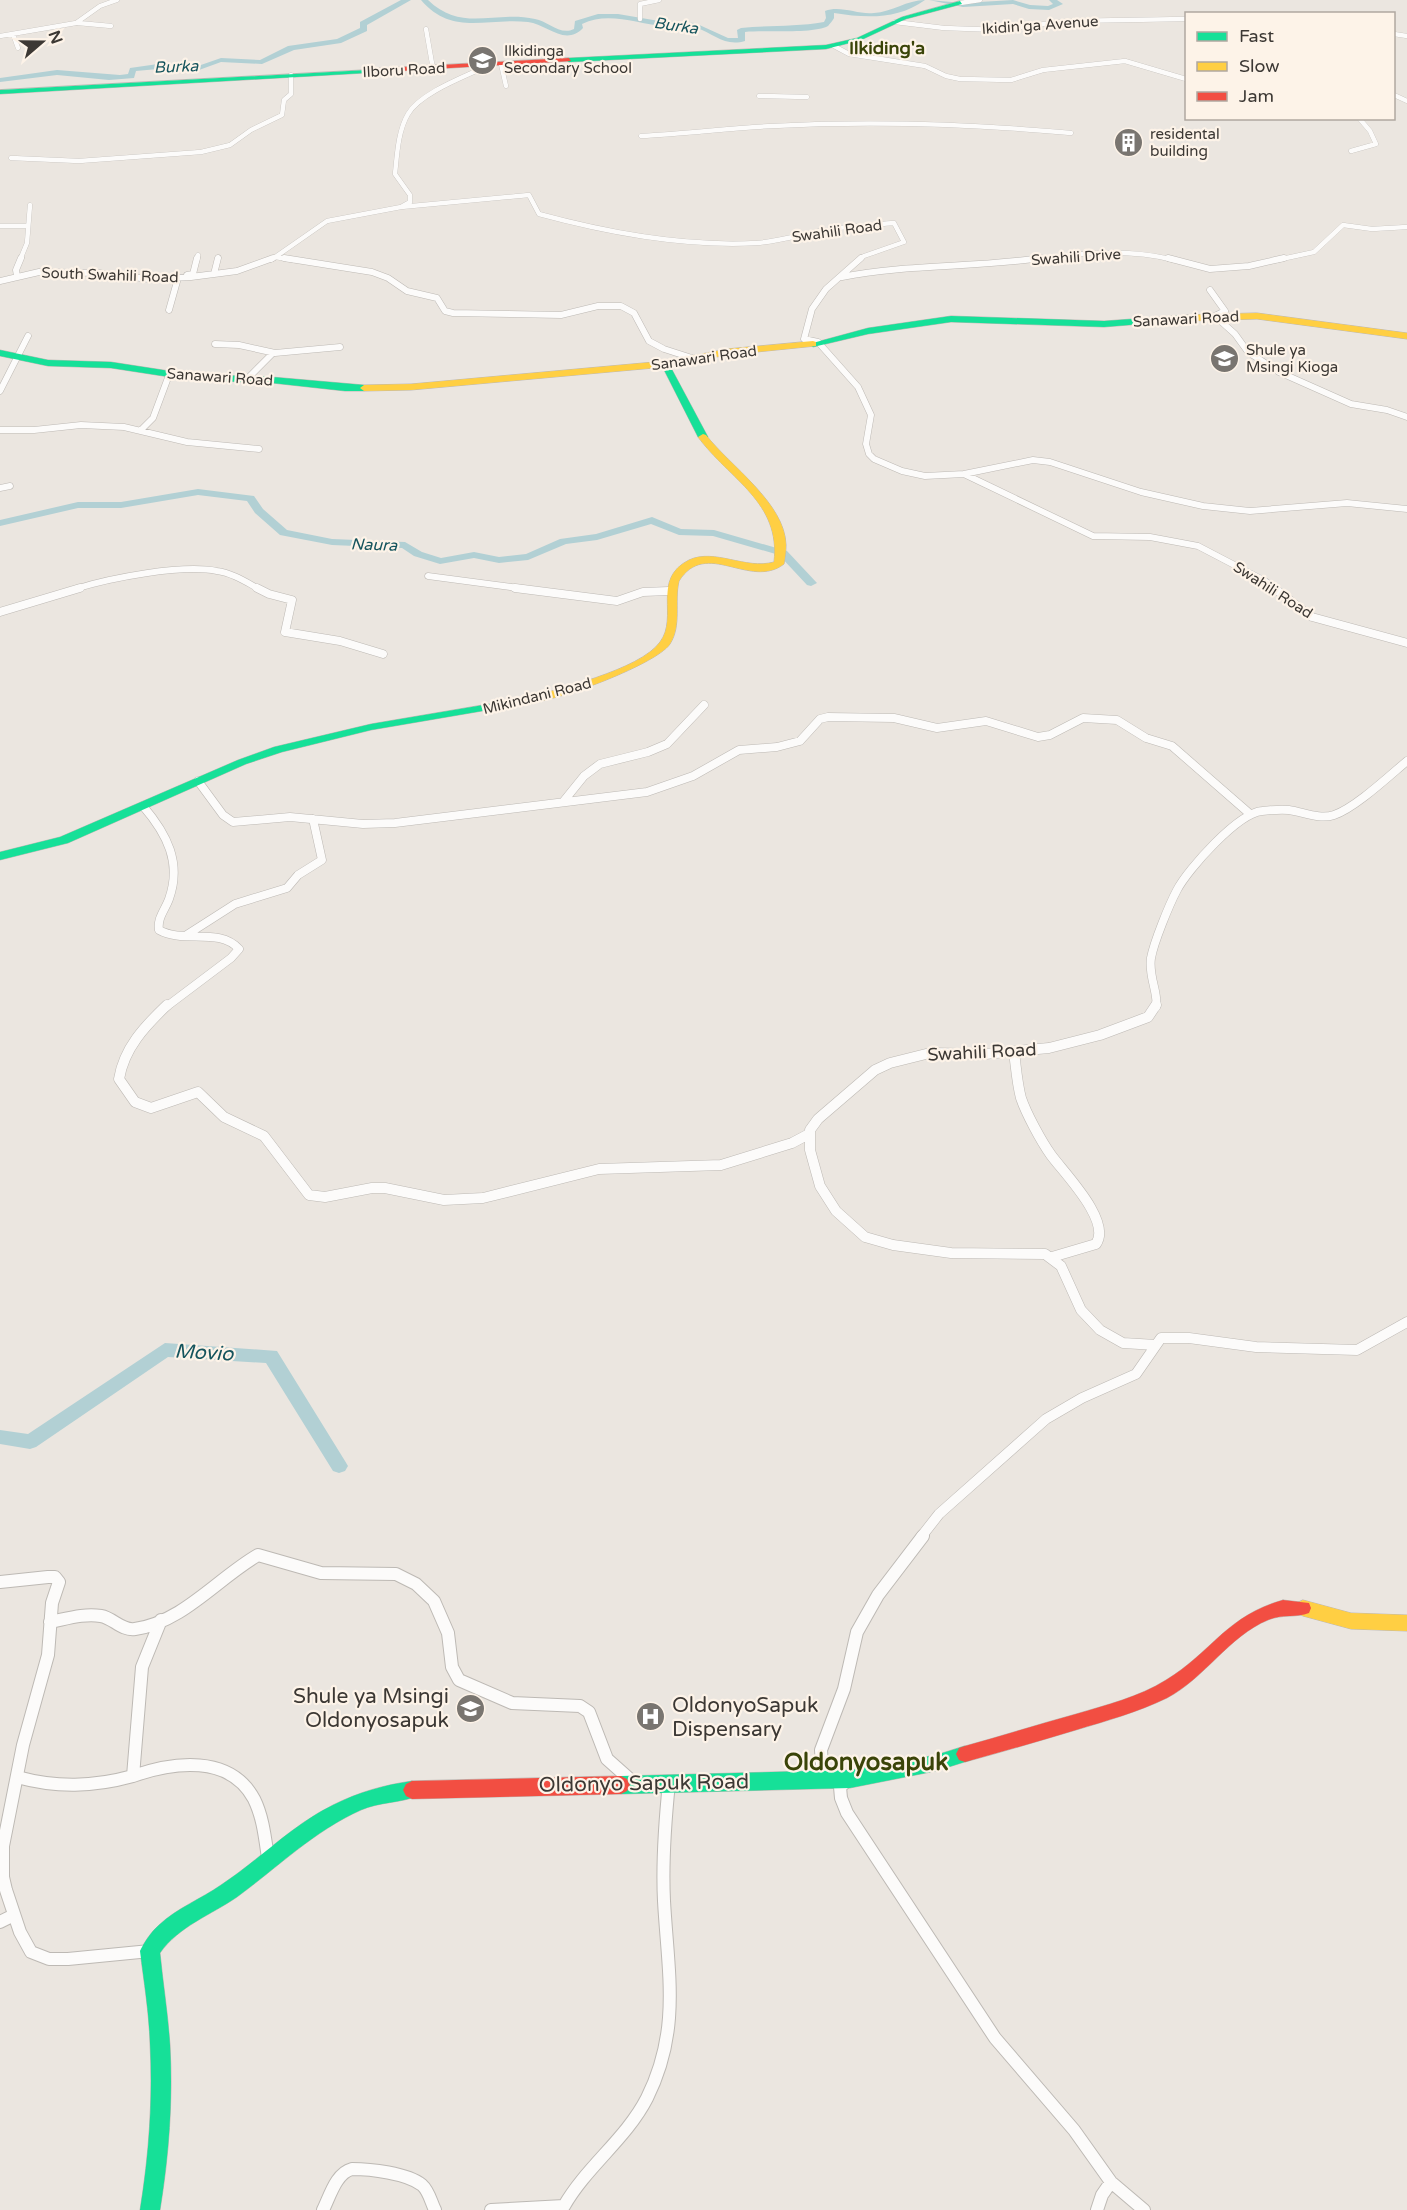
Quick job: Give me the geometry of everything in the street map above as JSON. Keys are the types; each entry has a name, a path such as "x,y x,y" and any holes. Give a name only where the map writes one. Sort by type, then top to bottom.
{"street":[{"path":"76,23 100,6 117,0"},
{"path":"640,19 640,4 659,0"},
{"name":"Ilboru Road","path":"0,92 834,46 859,39 894,22 943,7 980,0"},
{"name":"Ikidin'ga Avenue","path":"894,22 939,28 999,30 1075,21 1185,19"},
{"path":"0,36 76,23 111,26"},
{"path":"426,29 428,45 434,57 433,69"},
{"path":"13,34 18,48"},
{"path":"834,46 849,54 925,66 946,76 960,79 1011,80 1043,70 1125,61 1185,79"},
{"path":"401,207 411,202 410,195 395,174 398,146 409,111 432,94 495,65 506,86"},
{"path":"11,158 79,161 221,149 282,115 284,100 291,94 291,75"},
{"path":"759,96 807,97"},
{"path":"1351,151 1376,144 1371,131 1361,120"},
{"path":"640,136 725,128 832,123 1018,128 1071,133"},
{"name":"Swahili Road","path":"401,207 529,195 539,214 593,228 680,240 749,243 799,237 826,230 894,223 904,242 864,256 826,289 815,304 806,326 804,339 818,342 858,387 871,415 866,444 869,454 874,459 902,471 925,476 964,474 1093,536 1159,538 1189,543 1208,550 1264,581 1312,617 1407,644"},
{"path":"17,276 16,270 27,243 26,226 30,219 30,205"},
{"name":"South Swahili Road","path":"0,281 17,276 68,272 149,279 237,271 269,261 327,221 401,207"},
{"name":"Swahili Drive","path":"840,278 871,271 1004,264 1051,256 1104,252 1154,255 1210,269 1249,266 1314,252 1343,225 1372,229 1407,227"},
{"path":"0,226 26,226"},
{"path":"169,310 178,278 193,274 198,255"},
{"path":"275,256 378,274 405,291 437,297 445,311 453,314 558,316 603,305 621,306 634,313 649,341 664,349 692,358"},
{"path":"214,274 218,258"},
{"path":"1210,290 1225,311 1215,316 1235,334 1248,352 1279,372 1351,404 1387,410 1407,417"},
{"name":"Sanawari Road","path":"0,353 48,363 111,365 169,375 345,388 411,387 665,364 727,352 802,347 868,331 951,319 1104,324 1215,316 1257,316 1407,336"},
{"path":"0,391 28,336"},
{"path":"215,344 239,345 273,353 340,347"},
{"path":"247,379 273,353"},
{"path":"428,576 507,584 532,590 621,600 643,592 669,591 672,582 692,562 710,559 731,566 765,571 779,564 783,550 770,513 738,474 714,452 693,422 665,364"},
{"path":"141,430 153,418 169,375"},
{"path":"0,430 30,430 81,425 141,430 187,442 259,449"},
{"path":"964,474 1033,460 1056,464 1150,494 1203,506 1250,511 1347,503 1407,509"},
{"path":"0,488 10,486"},
{"path":"0,612 95,583 158,575 185,568 206,569 244,580 269,594 291,600 293,603 285,632 340,641 383,654"},
{"name":"Mikindani Road","path":"0,856 59,842 228,767 277,749 392,724 489,710 600,680 651,656 666,646 672,630 673,612 669,591"},
{"path":"563,802 593,768 607,761 648,752 667,744 704,705"},
{"path":"198,781 228,821 283,817 374,825 395,824 636,794 672,786 693,777 732,752 777,747 800,741 820,719 828,717 902,719 937,728 986,721 1038,737 1050,735 1076,720 1094,717 1118,720 1146,738 1172,746 1250,814"},
{"name":"Swahili Road","path":"809,1134 818,1119 875,1070 890,1063 930,1053 1014,1052 1073,1042 1118,1029 1148,1017 1155,1009 1157,1001 1150,978 1151,957 1177,890 1190,870 1211,850 1227,830 1250,814 1273,809 1325,817 1335,815 1377,787 1407,760"},
{"path":"142,806 162,827 175,862 173,889 158,927 163,934 170,937 222,939 236,944 239,949 233,957 186,991 139,1034 120,1066 119,1079 135,1102 151,1108 170,1104 198,1092 224,1117 264,1136 309,1195 325,1197 372,1188 385,1188 444,1200 483,1198 599,1169 721,1165 792,1143 809,1134 810,1150 820,1186 836,1211 865,1237 893,1245 951,1253 1041,1253 1052,1257 1064,1268 1076,1302 1099,1329 1124,1343 1156,1345"},
{"path":"185,936 235,904 287,888 298,875 322,860 313,819"},
{"path":"1014,1052 1021,1098 1049,1152 1081,1190 1099,1228 1100,1238 1096,1244 1052,1257"},
{"path":"823,1779 821,1750 844,1689 857,1632 878,1595 939,1514 1046,1419 1082,1398 1136,1374 1161,1338 1171,1337 1256,1347 1357,1350 1407,1322"},
{"path":"50,1622 104,1616 122,1628 132,1630 161,1620 192,1604 258,1555 321,1573 396,1574 423,1589 440,1612 448,1633 452,1667 459,1680 512,1703 580,1706 592,1719 607,1759 635,1784"},
{"path":"0,1582 48,1577 58,1579 59,1582 52,1603 48,1655 23,1745 3,1846 3,1877 26,1946 39,1956 68,1959 150,1951 160,2043 161,2075 150,2210"},
{"name":"Oldonyo Sapuk Road","path":"150,1951 160,1936 228,1892 268,1858 322,1820 389,1792 477,1787 850,1779 936,1763 1135,1704 1156,1695 1189,1674 1235,1633 1268,1611 1286,1607 1305,1607 1352,1621 1407,1623"},
{"path":"133,1776 142,1667 161,1620"},
{"path":"17,1777 37,1783 86,1787 149,1770 200,1763 233,1776 249,1791 256,1803 268,1858"},
{"path":"850,1779 840,1787 840,1798 847,1812 994,2038 1054,2105 1111,2182 1144,2210"},
{"path":"491,2210 564,2206 575,2184 629,2125 650,2091 668,2038 670,1984 663,1864 669,1783"},
{"path":"0,1922 14,1914"},
{"path":"323,2210 344,2172 350,2168 361,2168 417,2182 427,2192 435,2210"},
{"path":"1097,2210 1102,2194 1111,2182"}],"waterway":[{"name":"Burka","path":"0,80 46,73 109,78 131,76 133,70 150,67 199,68 207,63 221,60 257,63 291,48 348,38 364,29 363,24 408,0"},
{"name":"Burka","path":"424,0 437,13 453,19 472,21 528,19 568,34 576,31 579,28 578,23 588,18 608,15 659,23 695,25 731,41 742,39 741,30 768,27 796,29 826,24 830,18 828,13 833,11 870,16 888,14 922,0"},
{"name":"Burka","path":"932,0 963,5 1013,2 1029,7 1049,8 1059,4 1052,0"},
{"name":"Naura","path":"0,523 78,505 121,505 198,492 250,498 259,511 284,533 332,542 405,545 418,554 440,561 474,555 499,560 528,557 564,541 597,537 652,520 679,532 714,533 783,553 811,583"},
{"name":"Movio","path":"0,1437 30,1442 165,1350 271,1356 339,1466"}],"traffic: fast":[{"path":"569,60 826,47 859,39 904,18 960,3"},
{"path":"0,92 365,71"},
{"path":"813,344 868,331 951,319 1104,324 1188,318"},
{"path":"0,353 48,363 111,365 189,377 272,380 364,388"},
{"path":"665,364 703,437"},
{"path":"0,856 64,840 242,762 278,749 371,727 525,701"},
{"path":"621,1785 850,1779 936,1763 965,1754"},
{"path":"150,2210 160,2127 161,2085 159,2031 150,1951 166,1931 229,1891 314,1826 360,1801 385,1793 412,1790"}],"traffic: slow":[{"path":"1188,318 1257,316 1407,336"},
{"path":"364,388 411,387 665,364 727,352 813,344"},
{"path":"525,701 620,672 654,654 664,645 670,635 674,581 680,571 691,563 710,559 753,568 766,568 779,564 781,544 777,526 768,510 703,437"},
{"path":"1303,1608 1351,1621 1407,1623"}],"traffic: jam":[{"path":"365,71 569,60"},
{"path":"965,1754 1113,1711 1150,1697 1189,1674 1248,1622 1265,1613 1283,1608 1303,1608"},
{"path":"412,1790 621,1785"}],"place":[{"name":"Ilkidinga Secondary School","path":"483,60"},
{"name":"residental building","path":"1129,143"},
{"name":"Shule ya Msingi Kioga","path":"1225,359"},
{"name":"Shule ya Msingi Oldonyosapuk","path":"470,1708"},
{"name":"OldonyoSapuk Dispensary","path":"651,1717"}],"district":[{"name":"Ilkiding'a","path":"887,48"},
{"name":"Oldonyosapuk","path":"866,1762"}]}
